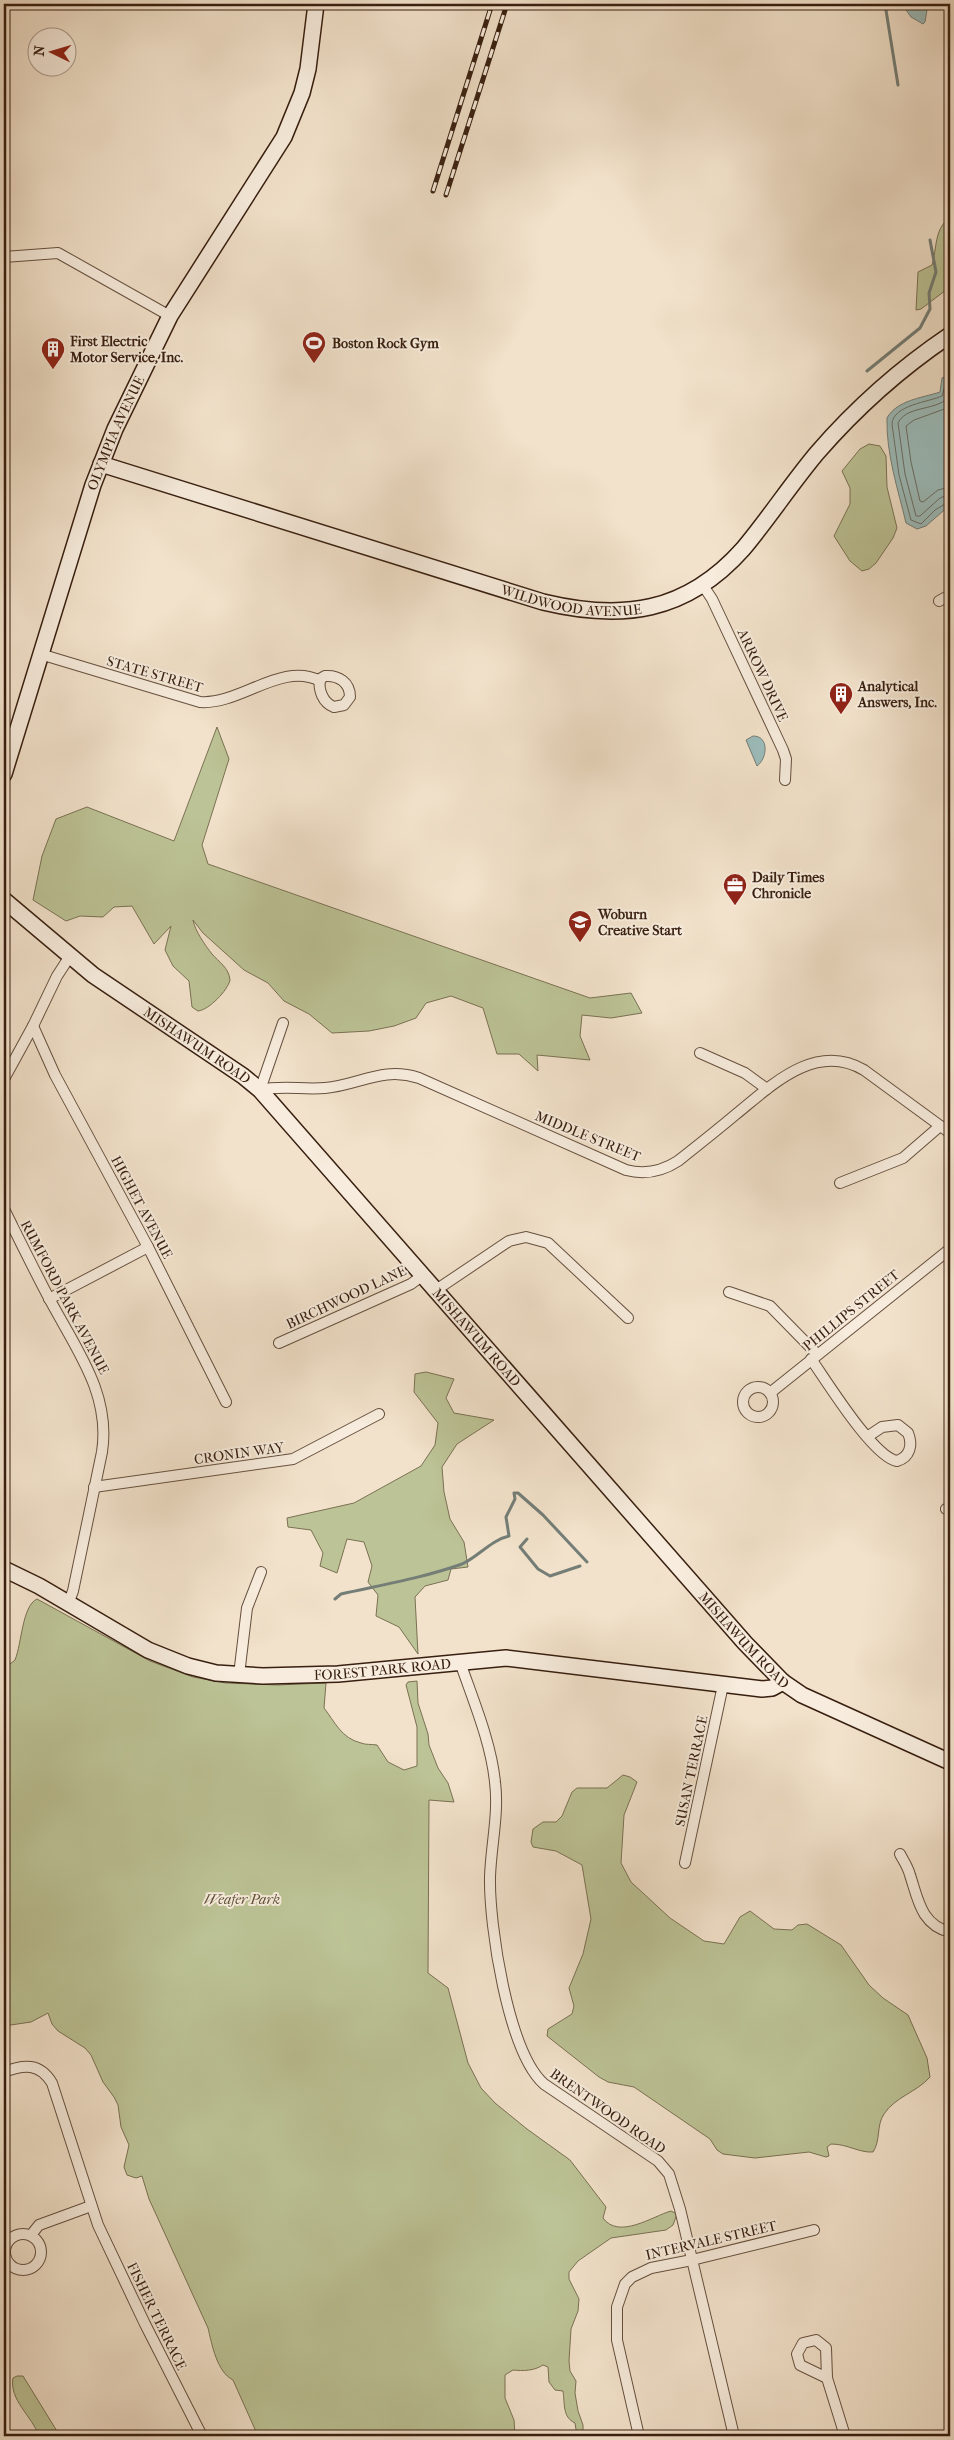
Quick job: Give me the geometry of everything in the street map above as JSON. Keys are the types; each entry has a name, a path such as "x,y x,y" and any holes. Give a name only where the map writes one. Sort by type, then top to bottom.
{"main road":[{"name":"OLYMPIA AVENUE","path":"4,774 101,464 127,402 170,316 284,137 306,75 313,38 316,4"},
{"name":"WILDWOOD AVENUE","path":"101,464 516,594 575,609 608,612 640,609 671,600 702,584 727,565 744,547 804,468 848,420 894,377 950,335"},
{"name":"MISHAWUM ROAD","path":"4,900 70,956 124,998 243,1076 260,1090 745,1643 783,1682 813,1700 950,1762"},
{"name":"FOREST PARK ROAD","path":"4,1569 160,1656 196,1669 239,1675 357,1673 512,1658 765,1689 783,1682"}],"street":[{"path":"4,257 58,253 170,316"},
{"name":"ARROW DRIVE","path":"702,584 712,598 784,753 785,780"},
{"path":"939,601 950,595"},
{"name":"STATE STREET","path":"40,654 200,702 230,699 264,684 290,677 309,677 320,681"},
{"path":"4,1079 33,1026 57,976 70,956"},
{"path":"260,1090 283,1023"},
{"name":"HIGHET AVENUE","path":"33,1026 55,1075 148,1247 226,1402"},
{"path":"700,1053 745,1073 767,1089"},
{"name":"MIDDLE STREET","path":"260,1090 278,1087 328,1088 382,1074 405,1074 618,1166 644,1173 663,1170 678,1161 787,1074 806,1065 826,1061 845,1062 870,1075 950,1133"},
{"path":"840,1183 904,1158 940,1126"},
{"name":"RUMFORD PARK AVENUE","path":"4,1209 95,1382 100,1398 103,1418 103,1443 74,1591 68,1604"},
{"path":"436,1290 508,1241 521,1237 531,1238 550,1245 628,1318"},
{"path":"50,1299 148,1247"},
{"name":"PHILLIPS STREET","path":"770,1393 950,1249"},
{"name":"BIRCHWOOD LANE","path":"279,1343 410,1285 423,1275"},
{"path":"729,1292 770,1306 814,1357 867,1437"},
{"name":"CRONIN WAY","path":"94,1487 293,1459 379,1414"},
{"path":"239,1675 245,1614 261,1572"},
{"name":"BRENTWOOD ROAD","path":"460,1662 494,1774 496,1811 490,1879 492,1911 501,1969 524,2055 534,2074 544,2084 642,2149 664,2168 675,2188 734,2436"},
{"name":"SUSAN TERRACE","path":"685,1863 723,1684"},
{"path":"900,1854 910,1873 923,1913 935,1926 950,1932"},
{"name":"FISHER TERRACE","path":"4,2072 24,2066 34,2066 50,2079 57,2095 91,2206 122,2278 202,2436"},
{"path":"31,2235 39,2225 91,2206"},
{"name":"INTERVALE STREET","path":"639,2436 617,2340 616,2317 620,2295 628,2281 642,2271 814,2230"},
{"path":"828,2378 845,2436"}],"green space":[{"path":"950,218 950,287 921,309 916,310 918,272 932,265 941,227"},
{"path":"869,444 880,446 886,456 887,487 897,528 893,538 876,563 869,569 862,571 850,561 834,536 850,504 850,488 842,471 860,449"},
{"path":"217,727 229,759 202,845 208,864 590,998 631,993 642,1013 611,1018 582,1015 580,1036 590,1060 537,1055 538,1071 519,1054 497,1054 483,1008 451,996 426,1003 416,1018 394,1026 369,1031 332,1033 309,1014 284,1001 268,983 244,970 203,933 193,920 201,938 226,969 230,980 226,989 217,999 198,1011 192,1007 189,981 173,966 165,950 171,926 154,944 132,906 114,907 103,917 80,916 66,921 33,900 42,856 56,819 87,807 174,841"},
{"path":"426,1372 454,1379 446,1398 454,1413 494,1420 457,1444 442,1467 444,1492 450,1519 464,1542 468,1567 451,1569 448,1580 425,1586 415,1597 418,1654 399,1627 376,1616 378,1595 368,1582 372,1566 364,1542 347,1539 337,1573 320,1566 323,1553 311,1530 288,1527 287,1518 354,1503 421,1466 435,1445 438,1423 414,1392 415,1374"},
{"name":"Weafer Park","path":"37,1599 150,1661 193,1677 226,1683 277,1685 326,1683 324,1708 339,1729 354,1741 377,1745 388,1762 404,1770 417,1766 417,1727 406,1685 408,1682 417,1681 418,1703 428,1734 429,1745 438,1768 448,1783 454,1802 429,1800 428,1973 448,1988 468,2063 481,2088 495,2103 570,2160 606,2207 603,2218 610,2224 618,2227 627,2227 671,2211 677,2214 673,2225 666,2230 611,2238 578,2261 569,2272 569,2279 579,2299 578,2311 571,2329 569,2361 570,2371 576,2381 575,2393 583,2425 583,2436 577,2436 575,2423 566,2413 563,2391 555,2390 549,2382 548,2367 543,2365 528,2370 513,2370 505,2375 505,2398 514,2420 515,2436 258,2436 233,2380 227,2376 219,2365 208,2328 149,2199 142,2176 136,2178 127,2175 124,2167 129,2145 121,2127 118,2105 103,2082 91,2055 85,2048 58,2031 52,2024 48,2013 31,2022 4,2026 4,1663 10,1664 15,1660 25,1617 32,1603"},
{"path":"623,1775 637,1782 624,1815 621,1863 631,1882 670,1918 704,1941 724,1944 740,1917 750,1911 774,1929 792,1930 798,1925 807,1924 841,1945 869,1985 883,1998 908,2015 927,2058 930,2077 919,2087 894,2103 884,2114 873,2152 831,2144 827,2147 829,2156 826,2157 809,2152 755,2158 723,2154 717,2150 710,2139 634,2087 608,2082 599,2077 547,2036 548,2029 572,2014 574,2006 569,1988 583,1954 591,1919 582,1865 556,1851 533,1847 531,1842 533,1829 543,1822 556,1822 562,1816 572,1792 577,1788 607,1788"},
{"path":"23,2376 60,2436 39,2436 14,2394 13,2378"}],"water":[{"path":"902,4 928,4 925,22 923,24 911,17"},
{"path":"950,374 950,505 926,526 917,529 906,523 890,458 887,418 891,412 903,403 940,392 942,378"},
{"path":"753,736 762,740 765,748 763,758 757,766 746,740"}],"waterway":[{"path":"885,4 898,85"},
{"path":"867,371 920,328 930,309 929,293 936,272 930,240"},
{"path":"335,1599 341,1594 402,1581 468,1561 496,1541 509,1536 506,1517 515,1499 514,1493 518,1493 543,1515 587,1562"},
{"path":"527,1539 520,1547 538,1569 550,1576 580,1566"}],"railway":[{"path":"4,5 10,4"},
{"path":"433,191 492,4"},
{"path":"446,195 507,4"}],"place":[{"name":"Boston Rock Gym","path":"314,364"},
{"name":"First Electric Motor Service, Inc.","path":"53,370"},
{"name":"Analytical Answers, Inc.","path":"841,715"},
{"name":"Daily Times Chronicle","path":"735,906"},
{"name":"Woburn Creative Start","path":"580,943"}]}
